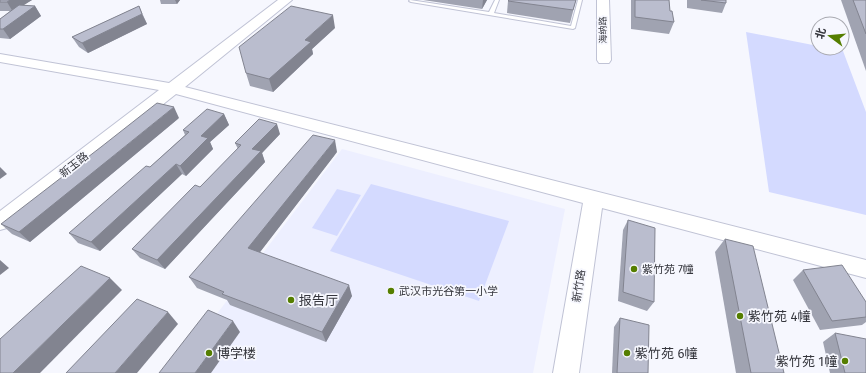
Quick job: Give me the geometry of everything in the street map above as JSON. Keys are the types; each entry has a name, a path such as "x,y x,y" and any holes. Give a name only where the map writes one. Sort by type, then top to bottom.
{"street":[{"name":"新玉路","path":"0,222 286,0"},
{"name":"海纳路","path":"603,0 604,60"},
{"path":"0,58 172,88 866,269"},
{"name":"新竹路","path":"566,373 593,199"}],"lane":[{"path":"410,0 573,28 580,0"},
{"path":"491,14 497,0"}],"shaded area":[{"path":"746,32 810,44 810,56 845,56 866,112 866,215 769,192"},
{"name":"武汉市光谷第一小学","path":"342,149 565,209 533,373 172,373"},
{"path":"371,184 509,221 479,301 330,251"},
{"path":"337,189 361,195 337,236 312,228"}],"building":[{"path":"0,0 10,0 7,2 0,2"},
{"path":"576,0 573,10 508,1"},
{"path":"635,0 669,0 670,11 672,11 674,22 635,17"},
{"path":"701,0 726,0 726,3"},
{"path":"853,0 866,0 866,34"},
{"path":"19,5 35,6 3,29 0,29 0,19"},
{"path":"139,6 142,14 82,43 72,37"},
{"path":"291,6 333,15 305,40 311,42 269,79 246,73 239,47"},
{"path":"157,103 174,107 19,232 1,224 101,147"},
{"path":"207,109 224,114 201,136 208,138 180,166 176,164 91,242 69,233 146,166 150,167 189,132 183,130"},
{"path":"259,119 277,124 252,149 261,151 157,260 132,249 195,185 200,187 241,145 235,143"},
{"path":"313,135 335,140 248,248 349,285 322,332 222,294 224,292 189,277"},
{"name":"紫竹苑 7幢","path":"628,220 655,228 654,302 623,292"},
{"path":"725,239 753,246 784,373 751,373"},
{"path":"842,265 866,302 866,317 832,321 803,270"},
{"path":"81,266 110,278 13,373 0,373 0,339"},
{"path":"137,299 168,312 115,373 66,373"},
{"path":"208,310 233,321 195,373 159,373"},
{"name":"紫竹苑 6幢","path":"620,318 649,325 648,373 617,373"},
{"path":"835,333 866,339 866,373 845,373"}],"place":[{"name":"紫竹苑 7幢","path":"634,269"},
{"name":"武汉市光谷第一小学","path":"391,291"},
{"name":"报告厅","path":"291,300"},
{"name":"紫竹苑 4幢","path":"740,316"},
{"name":"博学楼","path":"209,353"},
{"name":"紫竹苑 6幢","path":"627,353"},
{"name":"紫竹苑 1幢","path":"845,361"}]}
